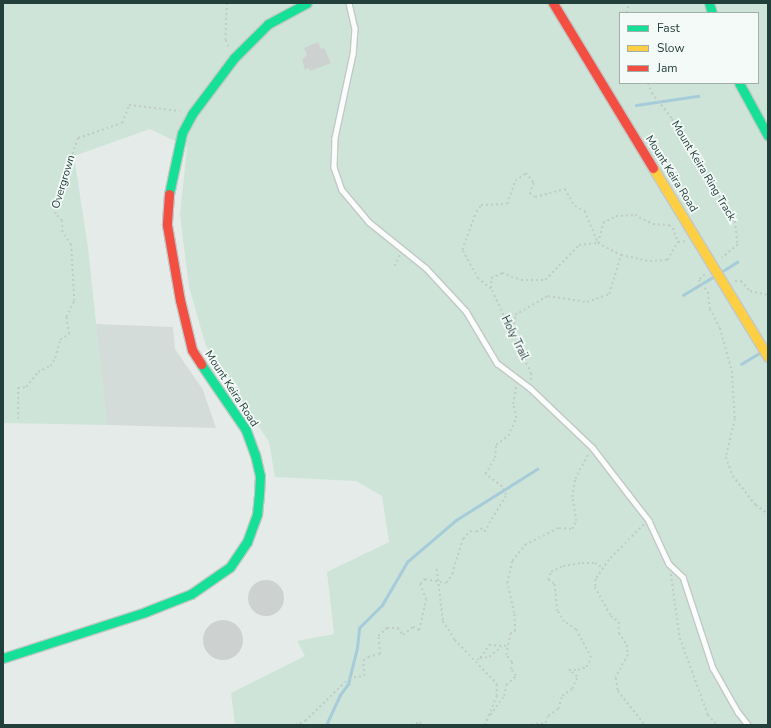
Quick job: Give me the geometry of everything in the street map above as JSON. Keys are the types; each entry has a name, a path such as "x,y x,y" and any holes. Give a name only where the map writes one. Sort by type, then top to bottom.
{"main road":[{"name":"Mount Keira Road","path":"3,658 145,612 191,594 230,567 253,527 260,495 260,476 255,454 246,430 192,350 181,306 167,225 173,166 182,133 192,114 234,58 268,24 307,3"},
{"name":"Mount Keira Road","path":"553,3 765,352"},
{"path":"740,84 768,136"}],"lane":[{"path":"349,3 355,28 353,54 335,138 334,167 342,190 350,201 402,250 426,268 466,311 497,364 530,388 593,448 649,521 669,564 683,577 713,668 738,712 748,725"}],"path":[{"path":"227,3 226,40 234,58"},
{"name":"Mount Keira Ring Track","path":"648,84 652,93 672,119 735,221 738,245 725,254 719,274 699,280 708,292 710,309 720,328 732,371 735,419 726,457 733,476 756,505 768,514"},
{"name":"Overgrown","path":"18,419 18,388 26,387 38,372 50,366 56,358 60,340 69,334 66,317 74,301 71,245 62,232 62,221 55,214 60,187 78,138 122,123 129,105 192,114"},
{"name":"Holy Trail","path":"530,388 531,374 491,289 478,279 462,250 476,212 481,205 507,204 515,181 526,173 534,183 530,193 535,197 565,189 575,206 584,210 598,243"},
{"path":"598,243 603,223 616,216 635,214 653,224 669,225 673,228 678,242"},
{"path":"491,289 491,278 502,273 521,280 545,280 578,245 598,243 621,255 650,261 667,260 678,242 697,239"},
{"path":"394,266 402,250"},
{"path":"512,334 515,315 548,296 587,302 609,294 621,255"},
{"path":"719,274 741,281 750,291 768,295"},
{"path":"295,725 305,721 349,678 364,676 363,661 368,657 380,654 378,636 387,628 398,628 403,635 413,627 419,630 426,600 420,584 425,579 438,583 446,583 452,574 463,539 470,531 476,532 481,528 484,532 506,495 502,487 485,474 495,458 496,445 508,436 516,418 513,404 518,379"},
{"path":"490,715 504,696 506,685 516,676 511,669 512,662 506,655 510,634 515,631 514,613 507,583 512,561 525,545 558,528 572,529 576,521 572,497 575,479 583,461 593,448"},
{"path":"645,725 618,691 617,674 628,655 627,645 619,633 619,622 611,616 595,587 603,568 649,521"},
{"path":"526,725 544,724 548,716 558,708 562,696 572,689 577,676 569,670 578,670 586,667 591,658 576,630 564,622 557,611 554,584 548,580 551,572 563,566 595,562 603,568"},
{"path":"669,564 680,638 708,715 717,725"},
{"path":"437,569 443,621 455,640 476,660 497,684 497,696 485,725"},
{"path":"480,658 489,645 507,646"},
{"path":"476,660 489,657 501,646"},
{"path":"304,725 305,721"},
{"path":"411,725 420,722 422,725"}],"shaded area":[{"path":"96,324 173,327 175,349 203,390 216,428 107,425"}],"green space":[{"path":"3,3 768,3 768,725 235,725 231,693 305,656 297,641 334,634 327,572 389,542 382,496 356,481 275,477 269,442 206,346 189,287 180,215 187,147 150,129 74,156 88,248 107,425 3,423"}],"building":[{"path":"318,42 321,49 324,48 331,63 310,71 309,68 305,70 302,60 307,55 304,48"},
{"path":"270,580 279,585 283,591 283,605 279,611 270,616 262,616 253,611 249,605 248,594 253,585 259,581"},
{"path":"219,620 227,620 234,623 240,629 243,640 240,651 234,657 227,660 219,660 212,657 206,651 203,644 203,636 206,629 212,623"}],"waterway":[{"path":"636,105 698,96"},
{"path":"721,272 737,262"},
{"path":"683,295 715,276"},
{"path":"741,364 761,352"},
{"path":"326,725 340,695 348,684 357,648 359,628 382,605 407,562 456,520 537,469"}],"traffic: fast":[{"path":"169,194 182,133 192,114 234,58 268,24 307,3"},
{"path":"709,3 712,12"},
{"path":"740,84 768,136"},
{"path":"3,658 145,612 191,594 230,567 247,542 257,514 259,495 260,476 255,455 246,430 201,364"}],"traffic: slow":[{"path":"653,168 768,357"}],"traffic: jam":[{"path":"553,3 653,168"},
{"path":"169,194 167,225 180,300 192,350 201,364"}]}
